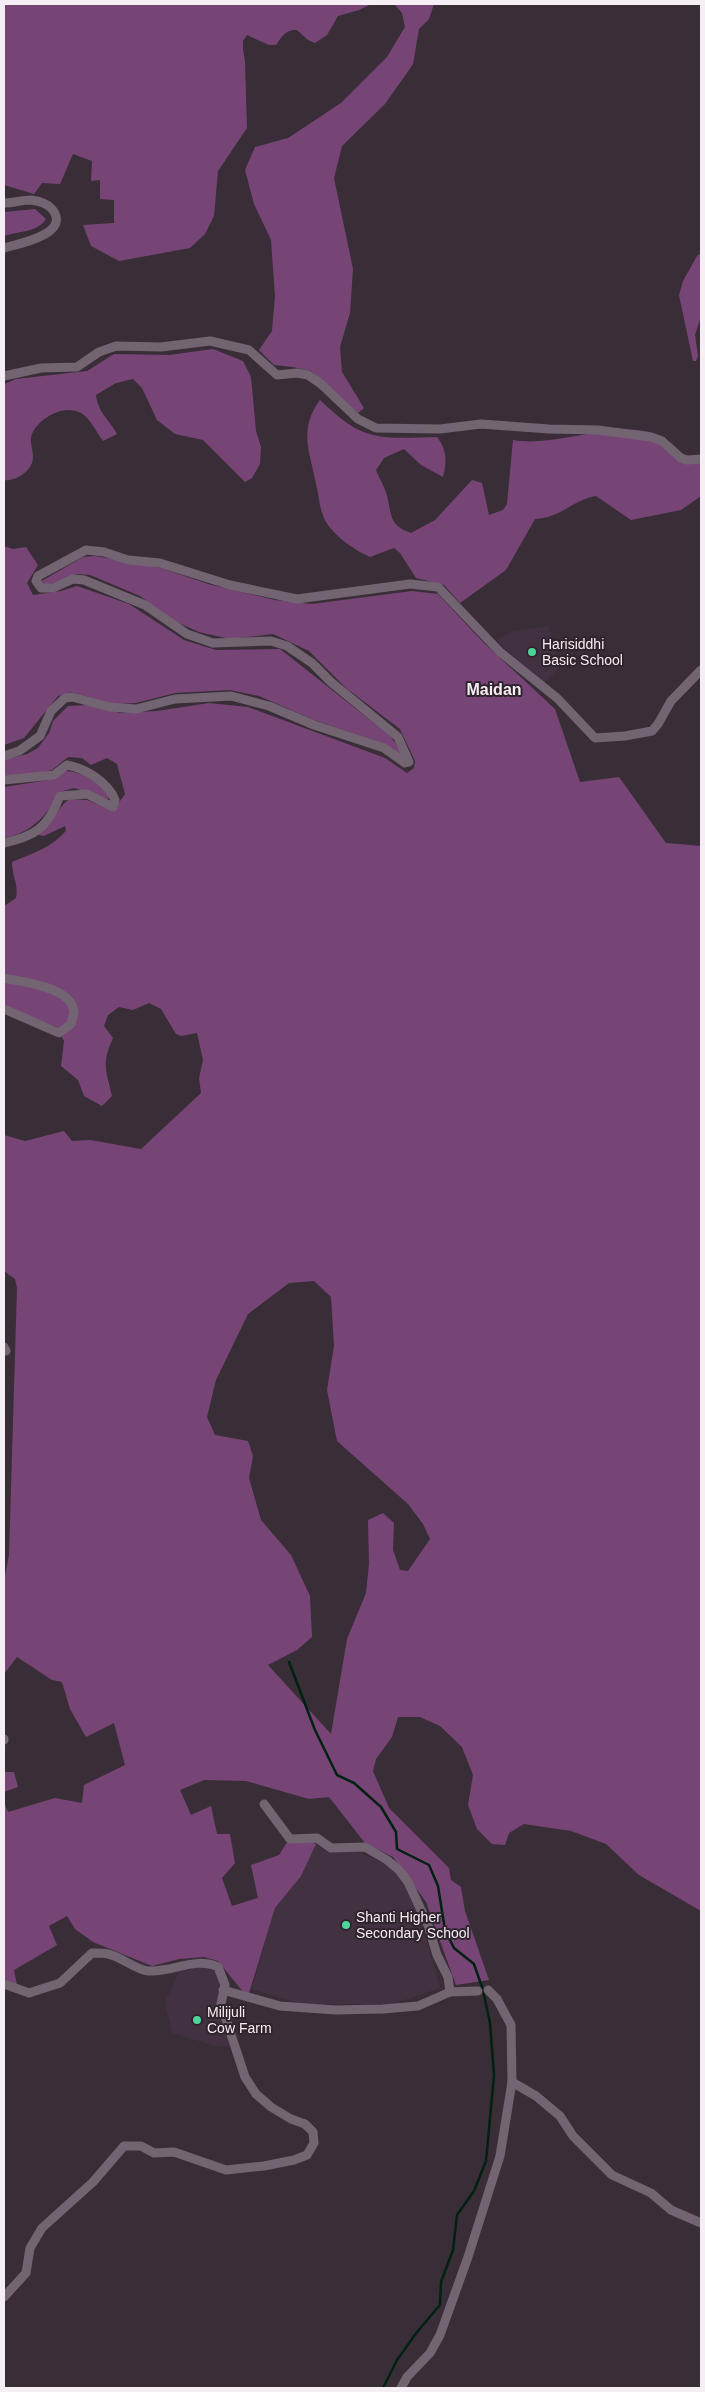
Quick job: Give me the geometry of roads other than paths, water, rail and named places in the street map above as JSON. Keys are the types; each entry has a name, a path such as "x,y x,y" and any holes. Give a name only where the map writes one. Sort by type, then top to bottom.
{"street":[{"path":"4,203 31,200 44,204 54,211 57,222 45,234 28,242 4,248"},
{"path":"4,376 41,368 77,367 99,352 116,346 161,347 210,341 249,350 277,375 297,373 308,375 321,384 358,419 376,428 440,429 481,424 548,429 598,430 651,437 662,441 681,458 687,460 701,459"},
{"path":"4,756 19,751 40,736 51,711 65,698 72,697 110,707 136,709 175,700 231,696 269,706 314,725 384,748 405,764 409,762 398,737 331,682 312,663 287,646 271,641 213,643 187,634 145,605 102,586 73,579 53,588 41,588 36,581 38,576 86,550 104,552 128,560 160,563 230,585 296,599 410,584 438,588 462,609 480,632 500,652 557,698 595,738 625,736 652,731 671,701 701,670"},
{"path":"4,780 54,774 68,765 81,767 113,794 116,800 113,806 87,794 60,796 52,816 27,838 4,843"},
{"path":"4,978 60,992 70,1002 74,1012 71,1024 59,1033 4,1009"},
{"path":"4,1347 6,1351 4,1351"},
{"path":"264,1804 290,1839 318,1838 331,1848 365,1847 387,1860 399,1870 408,1882 428,1925 437,1955 448,1977 450,1992"},
{"path":"4,1984 29,1993 60,1983 92,1953 108,1954 146,1971 170,1970 188,1964 210,1963 218,1966 223,1975 225,1985 221,2004 245,2077 256,2094 272,2107 290,2119 305,2124 313,2132 314,2143 307,2155 264,2166 226,2170 174,2152 154,2154 141,2146 124,2146 93,2182 42,2228 30,2248 26,2272 4,2297"},
{"path":"223,1990 280,2006 335,2010 418,2006 450,1992 478,1991"},
{"path":"402,2388 407,2377 430,2353 457,2290 500,2156 512,2082 511,2025 498,1999 488,1990"},
{"path":"512,2082 536,2096 560,2116 573,2136 612,2176 651,2193 671,2210 701,2223"}],"waterway":[{"path":"289,1662 315,1730 337,1775 354,1783 381,1807 396,1832 397,1849 429,1865 438,1886 445,1930 454,1948 474,1964 483,1990 490,2023 494,2075 486,2161 474,2191 457,2215 453,2250 441,2282 440,2305 397,2360 383,2388"}],"place":[{"name":"Harisiddhi Basic School","path":"532,652"},
{"name":"Shanti Higher Secondary School","path":"346,1925"},
{"name":"Milijuli Cow Farm","path":"197,2020"}],"district":[{"name":"Maidan","path":"494,689"}]}
